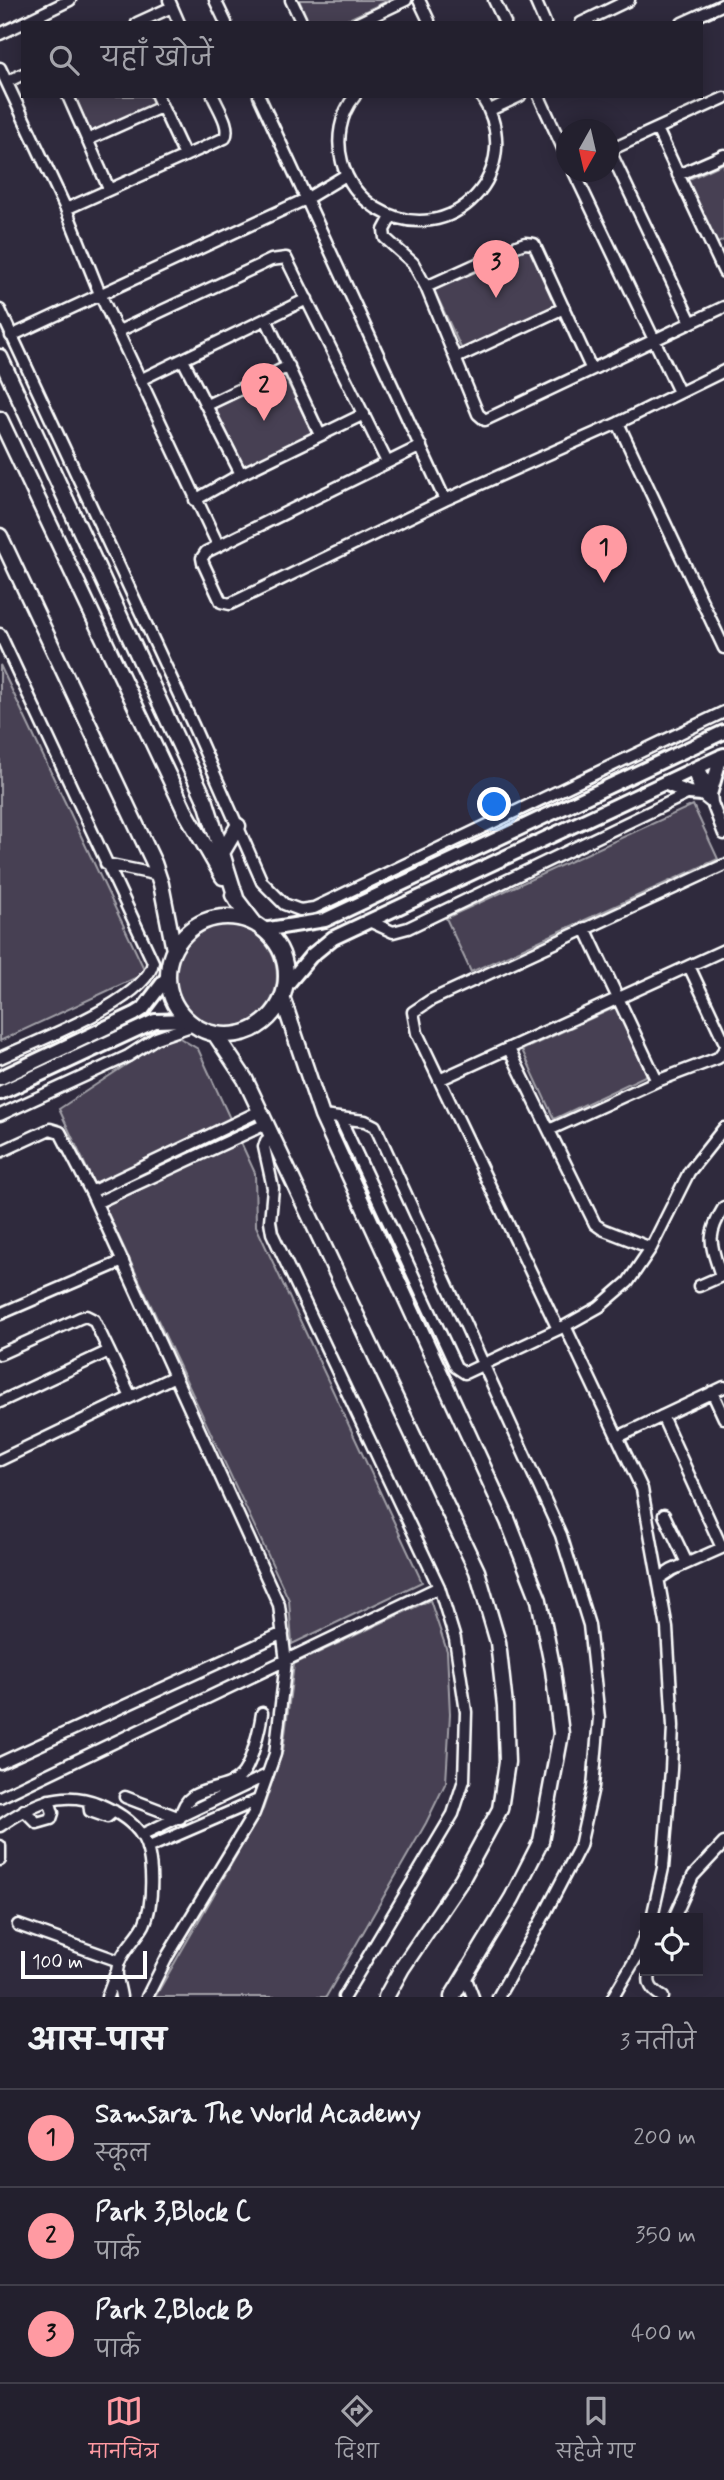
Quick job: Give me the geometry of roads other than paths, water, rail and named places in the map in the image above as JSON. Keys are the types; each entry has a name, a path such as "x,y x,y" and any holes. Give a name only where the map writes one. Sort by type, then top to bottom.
{"main road":[{"path":"0,357 206,802 237,901"},
{"path":"0,419 185,811 237,901 283,956 286,973 284,992 322,1116 508,1521 539,1600 553,1670 561,1734 541,1841 512,1898 452,1997"},
{"path":"0,536 159,875 174,950"},
{"path":"222,853 238,826"},
{"path":"259,927 235,918 209,920 194,927 174,950 168,976 174,1003 191,1023 215,1034 230,1035 245,1032 265,1022 284,992"},
{"path":"215,1034 246,1079 477,1571 498,1642 505,1706 507,1762 500,1809 462,1879 402,1968 386,1997"}],"street":[{"path":"27,21 70,0"},
{"path":"215,0 225,21"},
{"path":"291,0 301,21"},
{"path":"362,21 406,0"},
{"path":"419,0 429,21"},
{"path":"494,0 504,21"},
{"path":"535,0 544,21"},
{"path":"586,21 629,0"},
{"path":"140,21 170,4 178,21"},
{"path":"687,21 723,8"},
{"path":"0,34 21,24"},
{"path":"0,68 66,209 100,294 218,545"},
{"path":"7,82 21,75"},
{"path":"69,98 109,189"},
{"path":"158,98 185,156"},
{"path":"66,209 220,142 228,132 214,98"},
{"path":"260,98 445,500"},
{"path":"353,98 340,126 339,151 346,175 364,200 391,217 413,222 436,220 458,211 476,197 489,177 497,156 497,132 491,110 482,98"},
{"path":"491,110 516,98"},
{"path":"540,98 556,133"},
{"path":"619,146 724,98"},
{"path":"87,140 162,107"},
{"path":"657,129 678,175 719,250 724,272"},
{"path":"678,175 724,155"},
{"path":"619,172 691,322"},
{"path":"11,336 306,199 346,175"},
{"path":"580,182 679,392"},
{"path":"391,217 384,230 384,237 413,263 426,287 478,414 485,420 724,307"},
{"path":"426,287 519,245 530,243 537,248 592,368"},
{"path":"119,331 282,256 289,260 387,462"},
{"path":"142,379 307,299"},
{"path":"456,358 564,309"},
{"path":"0,310 264,886 284,904 307,910 314,908 724,712"},
{"path":"266,319 320,435"},
{"path":"183,360 241,474"},
{"path":"207,405 289,366"},
{"path":"421,446 206,552 202,558 203,564 222,602 230,604 445,500 618,423 724,371"},
{"path":"195,500 241,474 364,414"},
{"path":"618,423 724,648"},
{"path":"0,634 153,962 149,974 131,993 109,1007 0,1058"},
{"path":"259,927 325,920 494,838 724,732"},
{"path":"284,992 311,956 333,937 723,756"},
{"path":"369,921 393,932 408,929 708,791 723,756"},
{"path":"695,768 708,791 724,834"},
{"path":"663,783 708,791"},
{"path":"106,864 159,875"},
{"path":"653,1913 663,1868 673,1726 667,1628 642,1489 439,1080 414,1023 413,1012 416,1008 724,864"},
{"path":"372,899 376,878"},
{"path":"585,928 657,1081"},
{"path":"439,1080 724,950"},
{"path":"688,966 724,1041"},
{"path":"0,1078 143,1010 168,976"},
{"path":"0,1093 144,1025 161,1020 191,1023"},
{"path":"0,1115 128,1056 156,1038 191,1023"},
{"path":"509,1049 597,1227 650,1248"},
{"path":"549,1130 657,1081 719,1058 724,1050"},
{"path":"322,1116 365,1121 375,1126 561,1535 589,1625 599,1718 593,1787 580,1846 498,1997"},
{"path":"340,1118 456,1367 465,1373 562,1328 599,1307 628,1282 650,1248 689,1172 724,1128"},
{"path":"91,1192 266,1124"},
{"path":"96,1203 266,1124"},
{"path":"266,1124 264,1147 273,1188 272,1233 439,1587 455,1639 467,1723 464,1780 453,1814 344,1997"},
{"path":"0,1152 50,1129 57,1129 64,1139 91,1192 279,1605 286,1662 275,1754 254,1813 168,1955 147,1997"},
{"path":"699,1286 723,1275 711,1244 711,1233 724,1207"},
{"path":"0,1314 122,1261"},
{"path":"0,1354 86,1317 94,1320 131,1397"},
{"path":"0,1402 109,1351"},
{"path":"0,1460 175,1376"},
{"path":"618,1437 724,1387"},
{"path":"712,1392 724,1418"},
{"path":"660,1578 723,1548 662,1416"},
{"path":"664,1516 687,1563"},
{"path":"0,1797 439,1587"},
{"path":"0,1763 283,1633"},
{"path":"180,1818 182,1806 190,1796 230,1784 244,1772 260,1728 262,1713"},
{"path":"141,1835 267,1775"},
{"path":"0,1826 24,1810 49,1800 72,1797 89,1801 90,1811 94,1814 107,1817 114,1811 141,1835 147,1848 152,1879 148,1914 119,1961 107,1997"},
{"path":"125,1797 180,1818"},
{"path":"24,1810 37,1823 51,1819 49,1800"},
{"path":"147,1848 258,1800"},
{"path":"676,1913 693,1876 724,1843"},
{"path":"0,1846 0,1860"},
{"path":"18,1925 119,1961"},
{"path":"613,1997 640,1948"},
{"path":"116,1973 121,1997"},
{"path":"465,1976 473,1997"},
{"path":"650,1976 652,1989 663,1997"}],"place":[{"name":"Park 2,Block B","path":"496,298"},
{"name":"Park 3,Block C","path":"264,421"},
{"name":"Samsara The World Academy","path":"604,583"}]}
